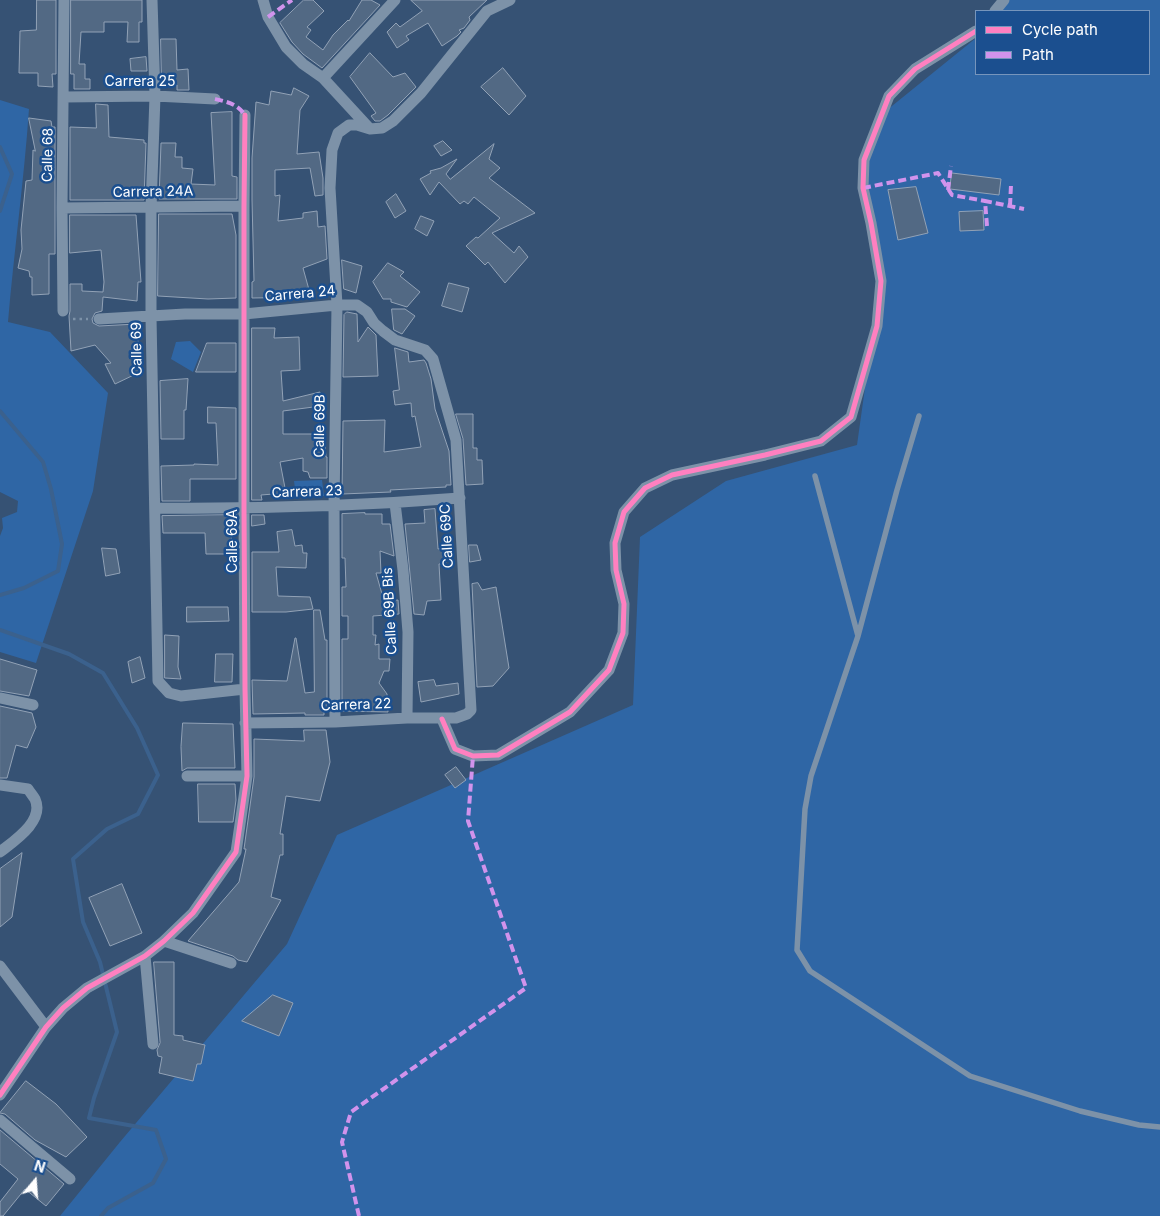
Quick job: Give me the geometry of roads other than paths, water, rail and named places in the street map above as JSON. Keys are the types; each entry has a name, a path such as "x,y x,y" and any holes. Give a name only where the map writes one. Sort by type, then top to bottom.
{"street":[{"name":"Calle 68","path":"63,311 64,0"},
{"name":"Calle 69","path":"152,0 155,96 151,208 151,318 158,681 169,693 181,696 245,689"},
{"path":"263,0 268,17 286,47 303,64 323,78 370,129 382,128 393,121 421,93 487,11 510,0"},
{"path":"323,78 395,0"},
{"path":"996,10 1004,0"},
{"path":"442,719 455,749 473,756 498,755 570,712 609,670 621,640 624,604 616,570 615,543 624,512 645,488 672,475 821,441 851,417 877,326 881,281 863,188 864,160 889,96 914,69 975,31"},
{"name":"Carrera 25","path":"64,97 155,96 216,99"},
{"name":"Calle 69A","path":"46,1027 63,1008 87,988 145,956 164,942 193,913 236,852 248,776 245,723 244,509 245,115"},
{"name":"Calle 69B","path":"335,722 334,506 337,305 330,188 332,150 338,133 349,125 370,129"},
{"name":"Carrera 24A","path":"62,208 244,206"},
{"name":"Carrera 24","path":"99,319 151,318 185,314 244,314 337,305 357,305 367,312 374,323 395,340 425,350 433,359"},
{"name":"Calle 69C","path":"433,359 456,440 471,710 467,714"},
{"name":"Carrera 23","path":"155,508 244,509 395,503 460,498"},
{"name":"Calle 69B Bis","path":"395,503 408,632 407,718"},
{"path":"0,698 33,705"},
{"name":"Carrera 22","path":"245,723 335,722 407,718 442,719 456,718 467,714"},
{"path":"187,776 248,776"},
{"path":"0,785 28,789 36,800 35,816 26,831 0,852"},
{"path":"164,942 231,963"},
{"path":"145,956 153,1044"},
{"path":"0,966 46,1027 24,1061 1,1091"},
{"path":"0,1120 70,1179"}],"lane":[{"path":"919,416 858,636 811,776 805,809 797,950 810,971 970,1076 1080,1111 1139,1125 1160,1127"},
{"path":"815,476 858,636"}],"waterway":[{"path":"0,147 12,174 0,211"},
{"path":"0,411 43,462 51,489 62,544 58,571 24,588 0,595"},
{"path":"0,630 69,654 103,673 137,728 158,775 138,814 107,829 73,859 83,922 100,962 117,1032 89,1118 156,1130 166,1159 153,1183 108,1208 101,1216"}]}
